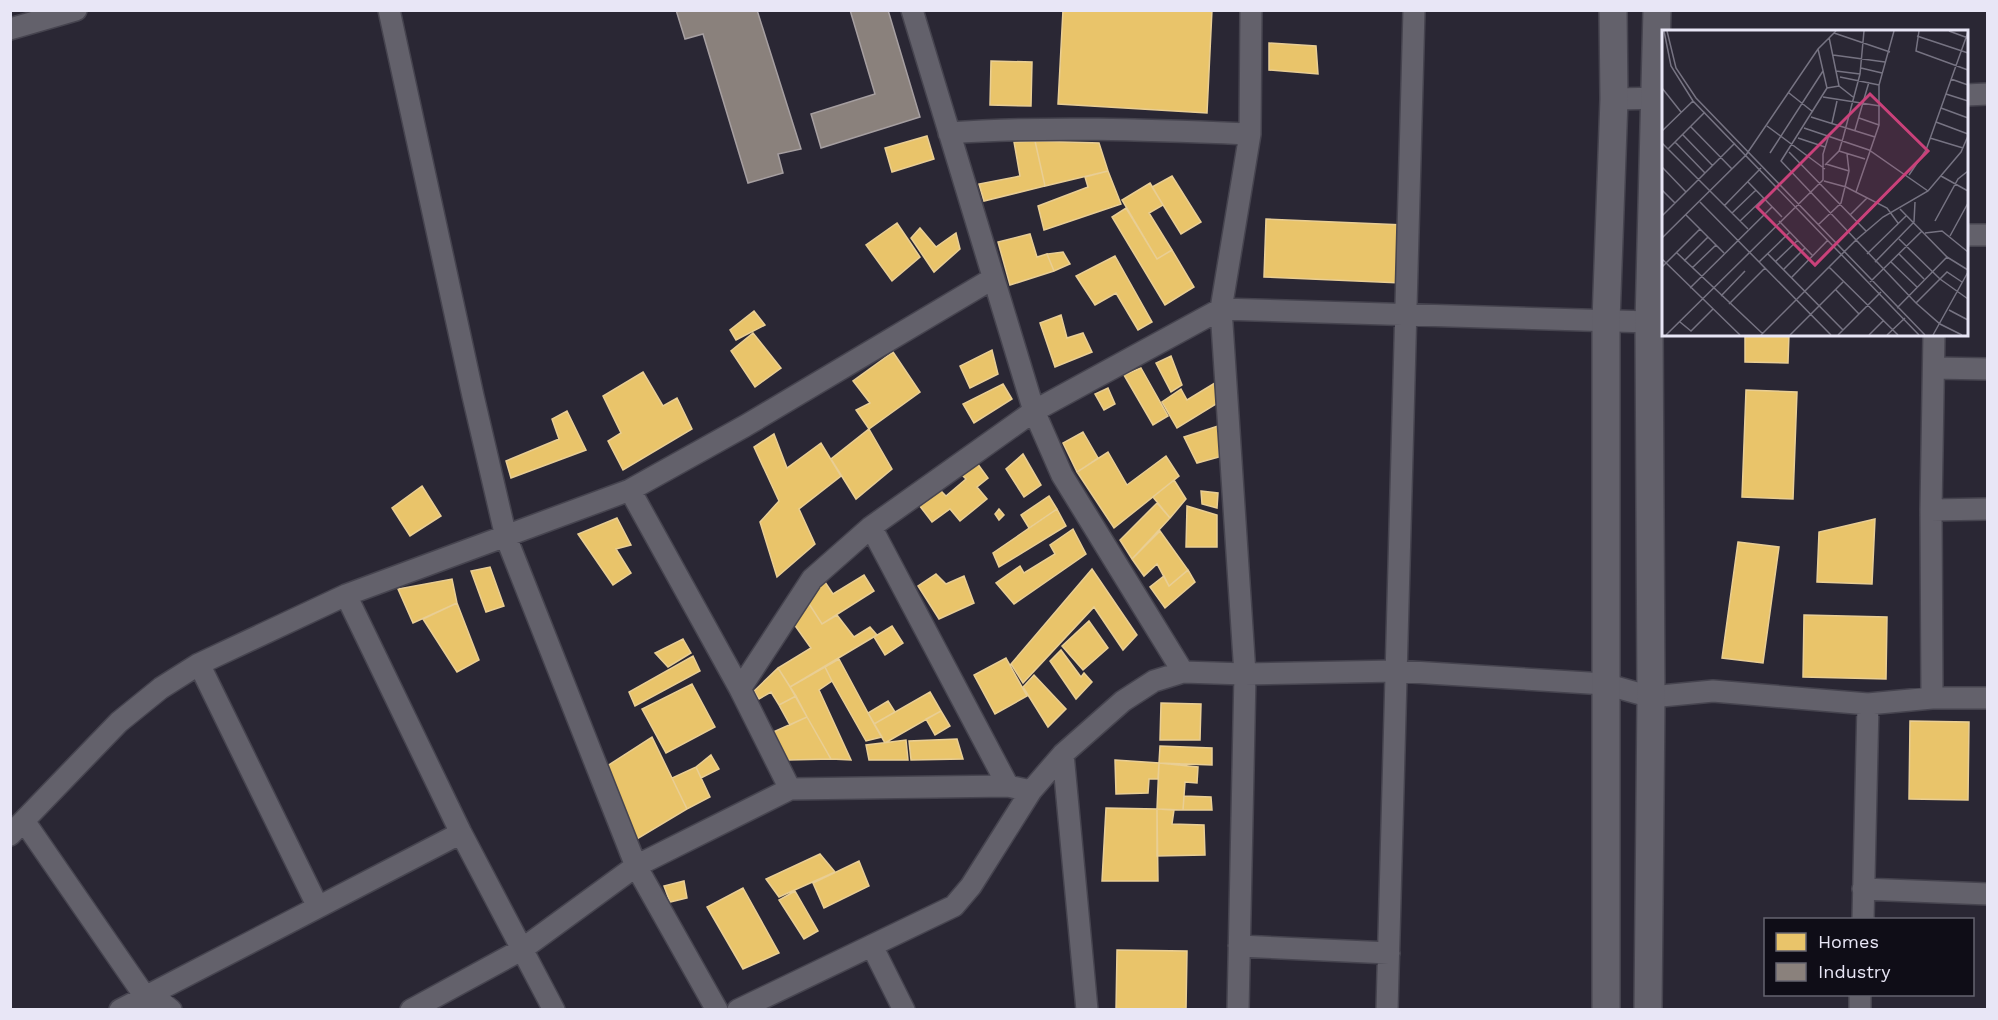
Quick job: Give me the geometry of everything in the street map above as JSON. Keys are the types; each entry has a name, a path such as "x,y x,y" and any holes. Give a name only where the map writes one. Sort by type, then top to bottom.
{"street":[{"path":"10,29 76,10"},
{"path":"389,10 472,396 506,537 636,866 717,1010"},
{"path":"912,10 992,279 1035,411 1062,475 1183,672"},
{"path":"1238,1010 1245,674 1221,309 1250,134 1251,10"},
{"path":"1387,1010 1414,10"},
{"path":"1606,1010 1606,321 1614,99 1613,10"},
{"path":"1648,1010 1651,697 1649,322 1660,98 1657,10"},
{"path":"1968,95 1988,94"},
{"path":"1614,99 1660,98"},
{"path":"949,133 1025,128 1100,127 1250,134"},
{"path":"1968,236 1988,235"},
{"path":"171,1010 156,998 144,995 17,828 119,722 160,688 199,664 346,595 630,490 745,426 992,279"},
{"path":"740,689 812,579 871,527 1035,411 1221,309 1649,322"},
{"path":"1932,699 1931,510 1934,336"},
{"path":"1934,368 1988,369"},
{"path":"630,490 740,689 790,789"},
{"path":"1931,510 1988,510"},
{"path":"871,527 1008,786"},
{"path":"346,595 461,833 554,1010"},
{"path":"199,664 318,907"},
{"path":"738,1010 954,906 971,886 1031,791 1063,754 1123,701 1154,681 1183,672 1245,674 1396,671 1605,684 1651,697 1713,691 1868,704 1988,698"},
{"path":"1863,918 1868,704"},
{"path":"1063,754 1087,1010"},
{"path":"411,1010 521,950 636,866 790,789 1008,786 1031,791"},
{"path":"120,1010 144,995 461,833"},
{"path":"1863,889 1988,894"},
{"path":"872,946 904,1010"},
{"path":"1239,946 1389,953"},
{"path":"1606,965 1649,969"}],"building: Homes":[{"path":"1063,10 1212,10 1207,113 1058,104"},
{"path":"1269,43 1316,46 1318,74 1269,70"},
{"path":"991,61 1032,62 1031,106 990,105"},
{"path":"927,136 934,159 892,172 885,148"},
{"path":"1035,141 1045,186 984,201 979,184 1020,176 1014,142"},
{"path":"1035,141 1099,143 1108,171 1045,186"},
{"path":"1108,171 1121,204 1044,230 1038,206 1088,187 1085,177"},
{"path":"1172,176 1201,222 1181,234 1152,187"},
{"path":"1150,183 1163,205 1149,213 1172,250 1157,259 1122,200"},
{"path":"1126,208 1157,259 1172,250 1194,287 1165,305 1112,217"},
{"path":"1266,219 1404,225 1401,283 1264,277"},
{"path":"897,223 920,257 892,281 866,245"},
{"path":"920,228 936,247 956,233 960,249 934,272 911,238"},
{"path":"1030,234 1037,257 1047,254 1054,271 1010,285 998,242"},
{"path":"1063,252 1070,264 1054,271 1047,254"},
{"path":"1115,256 1152,322 1138,330 1116,293 1095,305 1076,276"},
{"path":"754,311 765,325 736,340 730,330"},
{"path":"1061,315 1067,338 1083,333 1092,352 1055,367 1040,323"},
{"path":"753,333 781,368 755,387 731,351"},
{"path":"1745,336 1789,336 1788,363 1745,362"},
{"path":"992,350 998,374 970,388 960,366"},
{"path":"893,352 920,392 869,429 856,410 870,403 853,381"},
{"path":"1171,356 1182,385 1171,392 1156,363"},
{"path":"1141,368 1168,416 1153,425 1124,375"},
{"path":"643,372 663,406 677,398 692,429 623,470 608,441 621,433 603,396"},
{"path":"1215,383 1221,401 1177,428 1162,402 1181,389 1187,400"},
{"path":"1003,384 1012,399 974,423 963,404"},
{"path":"1108,388 1115,404 1104,410 1095,394"},
{"path":"1746,390 1797,392 1793,499 1742,497"},
{"path":"567,411 586,450 511,478 506,461 559,439 552,419"},
{"path":"1218,426 1219,457 1197,463 1184,437"},
{"path":"869,429 892,469 856,499 831,459"},
{"path":"1083,432 1098,458 1077,472 1063,443"},
{"path":"774,434 787,468 821,443 841,476 799,509 815,544 777,577 760,522 779,501 754,447"},
{"path":"1108,452 1127,485 1166,456 1179,476 1114,528 1077,472"},
{"path":"1023,454 1041,485 1024,497 1006,469"},
{"path":"977,463 988,478 977,487 987,499 960,521 950,509 932,522 919,505 940,490 946,496 966,479 962,475"},
{"path":"1174,480 1186,499 1170,518 1153,497"},
{"path":"422,486 441,516 410,536 392,508"},
{"path":"1201,491 1218,493 1217,508 1202,504"},
{"path":"1049,496 1057,509 1029,528 1021,515"},
{"path":"1157,503 1170,518 1132,559 1120,540"},
{"path":"1187,506 1217,515 1217,547 1186,547"},
{"path":"999,509 1004,515 999,520 995,514"},
{"path":"1057,509 1066,526 999,567 993,553"},
{"path":"617,518 631,545 616,549 631,573 613,585 578,534"},
{"path":"1875,519 1872,584 1817,582 1819,532"},
{"path":"1073,529 1086,554 1014,604 996,583 1020,566 1024,573 1055,554 1050,545"},
{"path":"1160,531 1188,570 1169,586 1157,564 1144,576 1132,559"},
{"path":"1738,542 1779,547 1763,663 1722,658"},
{"path":"490,567 504,606 486,612 471,571"},
{"path":"1092,569 1137,635 1123,650 1094,607 1023,683 1011,664"},
{"path":"1188,570 1195,582 1165,608 1150,587 1164,576 1169,586"},
{"path":"936,574 946,584 964,576 974,603 939,619 918,586"},
{"path":"864,575 874,591 822,624 804,596 825,582 833,594"},
{"path":"452,579 457,603 413,623 398,589"},
{"path":"804,596 822,624 837,615 854,637 870,627 877,635 790,687 778,668 811,648 791,620"},
{"path":"457,603 479,660 457,672 423,619"},
{"path":"1804,615 1887,617 1886,679 1803,677"},
{"path":"1089,621 1108,648 1083,670 1062,646"},
{"path":"892,626 903,643 885,655 874,637"},
{"path":"683,639 691,653 668,667 655,653"},
{"path":"1061,650 1081,677 1084,673 1092,682 1076,699 1050,661"},
{"path":"693,656 700,671 635,706 629,692"},
{"path":"1006,658 1027,696 995,714 974,675"},
{"path":"839,659 882,737 866,741 832,681 825,667"},
{"path":"825,667 832,681 819,690 851,760 831,759 790,687"},
{"path":"778,668 796,696 779,705 771,692 759,699 754,691"},
{"path":"1034,675 1066,709 1048,727 1023,687"},
{"path":"692,684 715,727 666,753 642,709"},
{"path":"930,692 941,711 885,743 874,724"},
{"path":"796,696 807,717 790,725 779,705"},
{"path":"888,701 895,712 874,724 868,713"},
{"path":"1161,703 1201,704 1200,740 1160,740"},
{"path":"941,711 950,726 935,735 926,719"},
{"path":"807,717 831,759 788,760 773,732"},
{"path":"1910,721 1969,722 1968,800 1909,799"},
{"path":"652,737 687,809 632,842 604,768"},
{"path":"957,739 963,759 911,760 909,741"},
{"path":"906,740 908,760 869,760 866,745"},
{"path":"1160,746 1212,748 1212,765 1159,763"},
{"path":"711,755 719,769 701,778 696,767"},
{"path":"1115,760 1159,763 1158,779 1149,779 1148,793 1116,794"},
{"path":"1159,763 1198,767 1197,783 1185,782 1183,810 1157,809"},
{"path":"696,767 710,797 687,809 672,778"},
{"path":"1184,796 1211,797 1212,810 1183,810"},
{"path":"1106,808 1157,809 1158,881 1102,881"},
{"path":"1157,809 1174,810 1172,824 1204,825 1205,855 1157,856"},
{"path":"820,854 835,872 779,897 766,879"},
{"path":"859,861 869,886 824,908 813,883"},
{"path":"684,881 687,898 670,902 664,886"},
{"path":"743,888 779,953 743,969 707,907"},
{"path":"795,891 818,931 804,939 779,900"},
{"path":"1117,950 1187,951 1186,1010 1116,1010"}],"building: Industry":[{"path":"676,10 757,10 801,149 778,154 783,173 748,183 703,34 685,39"},
{"path":"850,10 888,10 920,117 821,148 811,114 875,94"}]}
